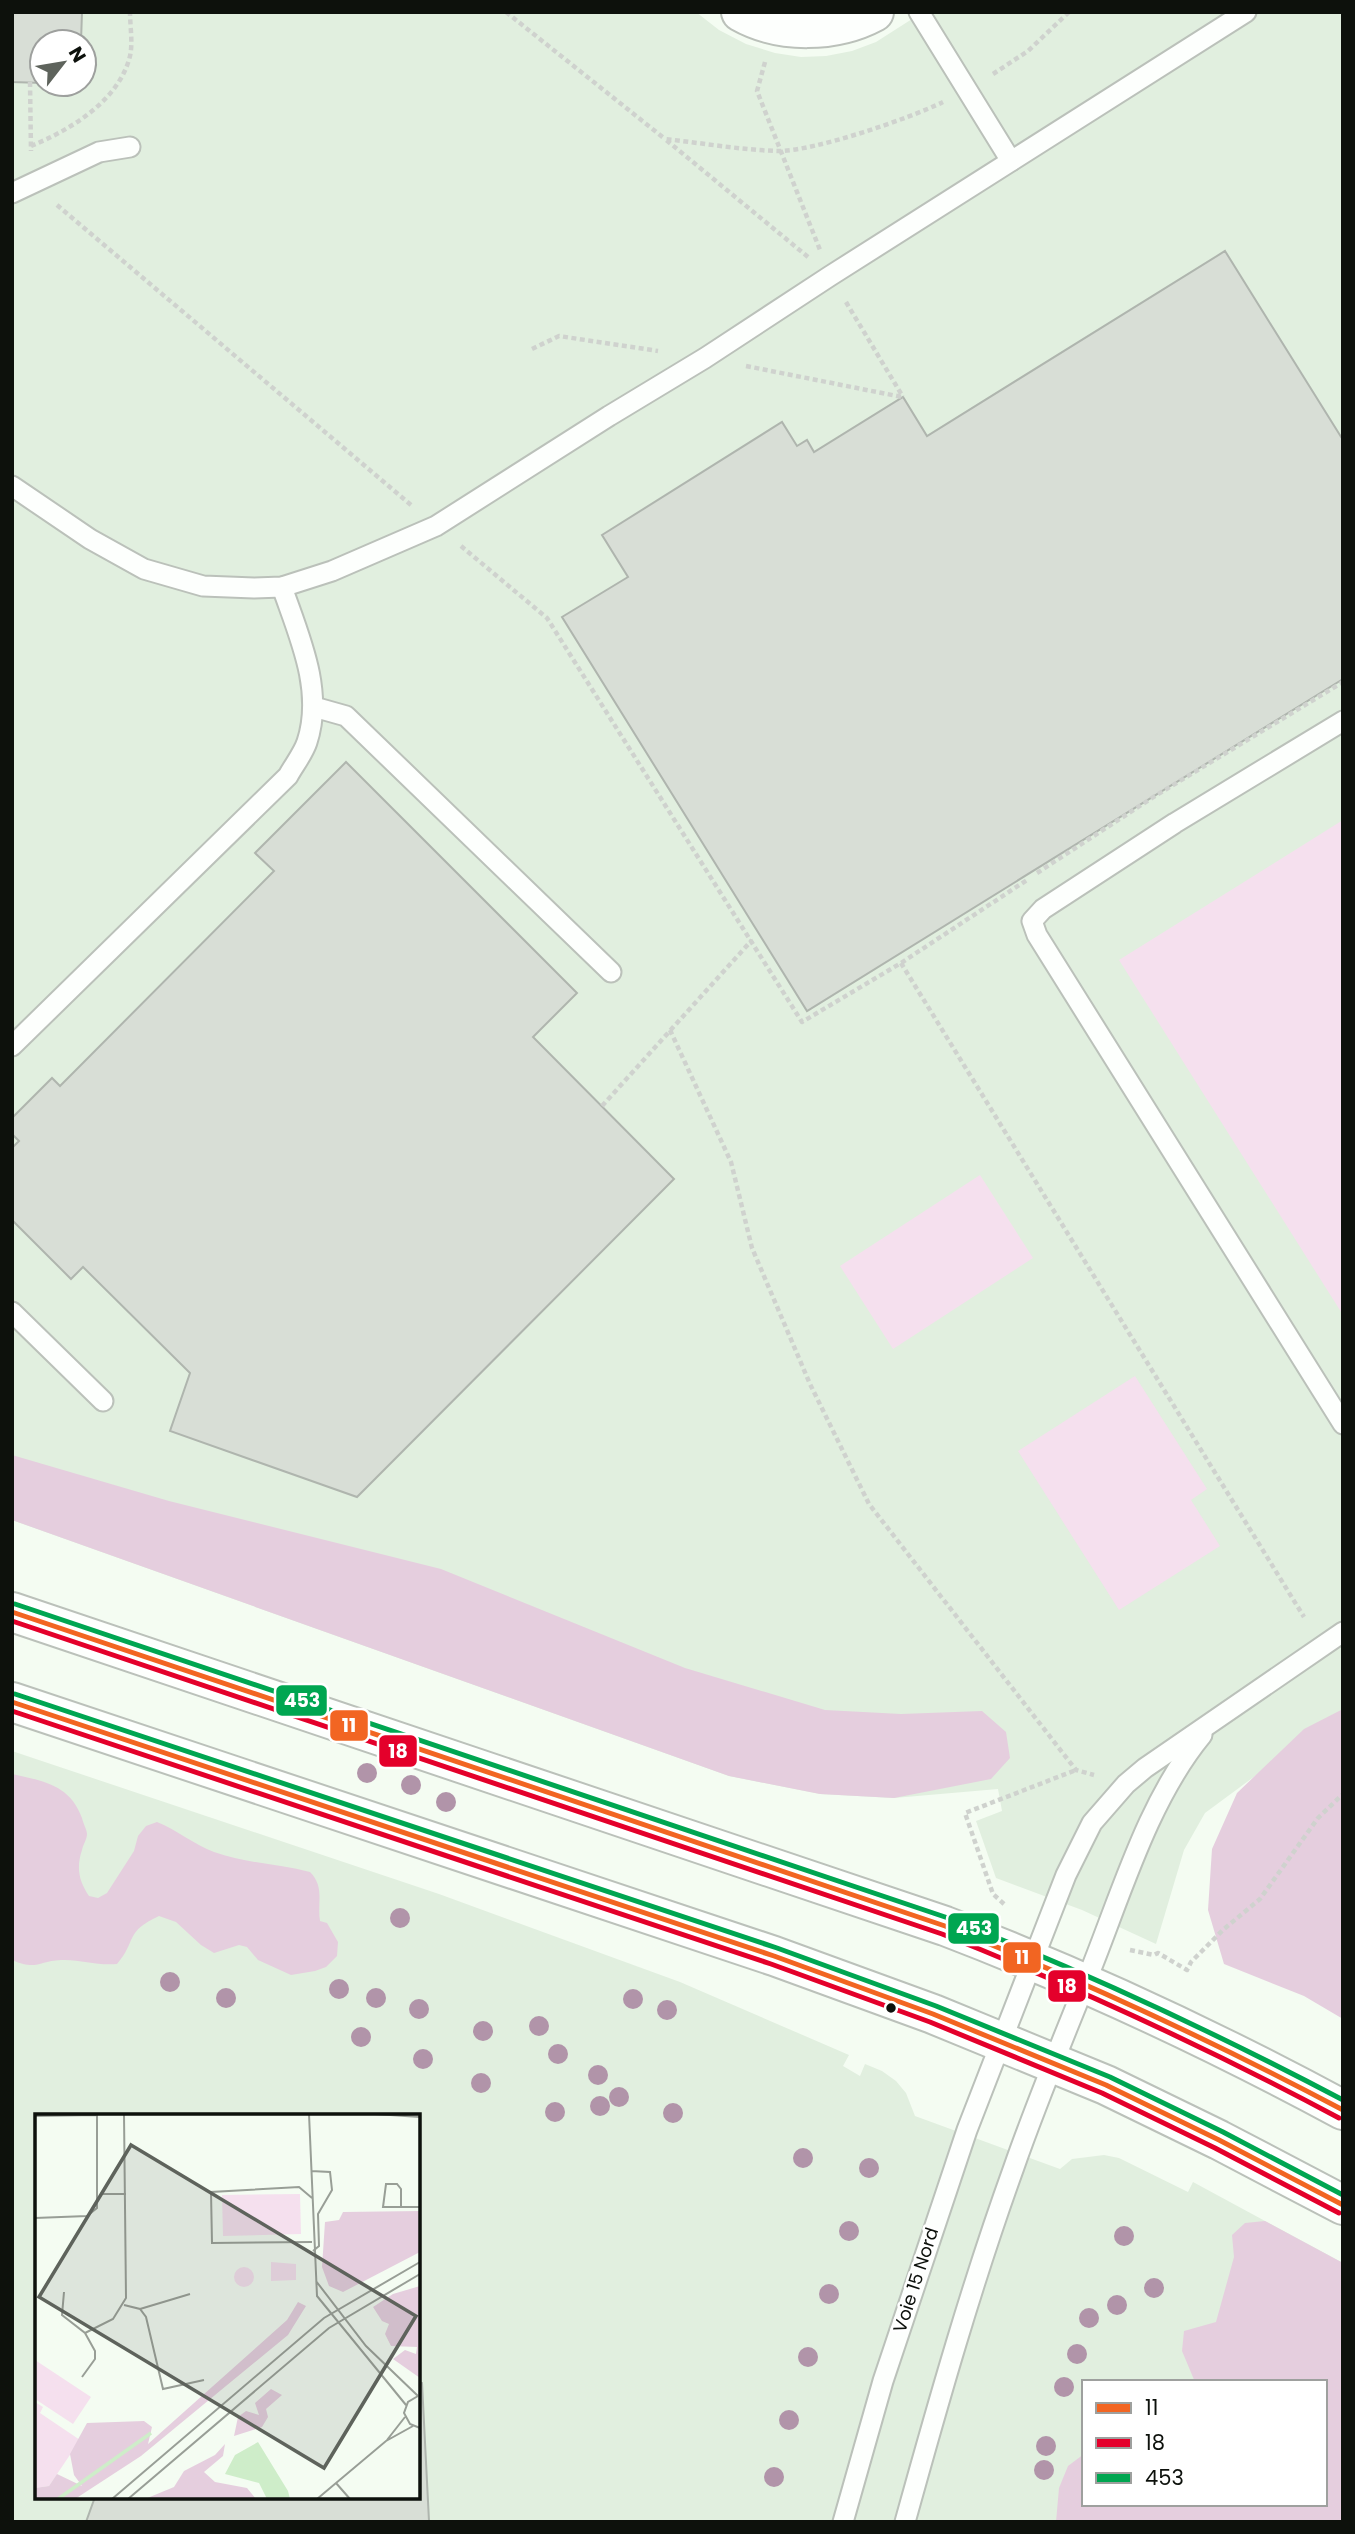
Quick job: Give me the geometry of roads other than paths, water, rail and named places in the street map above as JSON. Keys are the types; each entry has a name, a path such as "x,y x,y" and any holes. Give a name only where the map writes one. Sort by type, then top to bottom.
{"main road":[{"path":"758,18 807,28 836,27 874,12"},
{"path":"12,1612 945,1926 1085,1985 1343,2110"},
{"path":"12,1702 774,1956 933,2014 1158,2110 1343,2206"}],"lane":[{"path":"919,12 1012,161"},
{"path":"12,486 90,539 144,569 203,586 282,587 332,571 436,526 705,358 1246,12"},
{"path":"12,193 99,152 130,147"},
{"path":"12,1045 288,776 307,743 314,707 306,658 282,587"},
{"path":"314,707 346,716 611,972"},
{"path":"1343,721 1142,845 1043,909 1032,921 1044,947 1343,1424"},
{"path":"12,1312 103,1401"},
{"path":"905,2522 935,2414 1013,2168 1135,1857 1172,1778 1187,1754 1219,1716 1343,1632"},
{"name":"Voie 15 Nord","path":"843,2522 883,2381 967,2130 1074,1855 1101,1811 1126,1784 1219,1716"}]}
